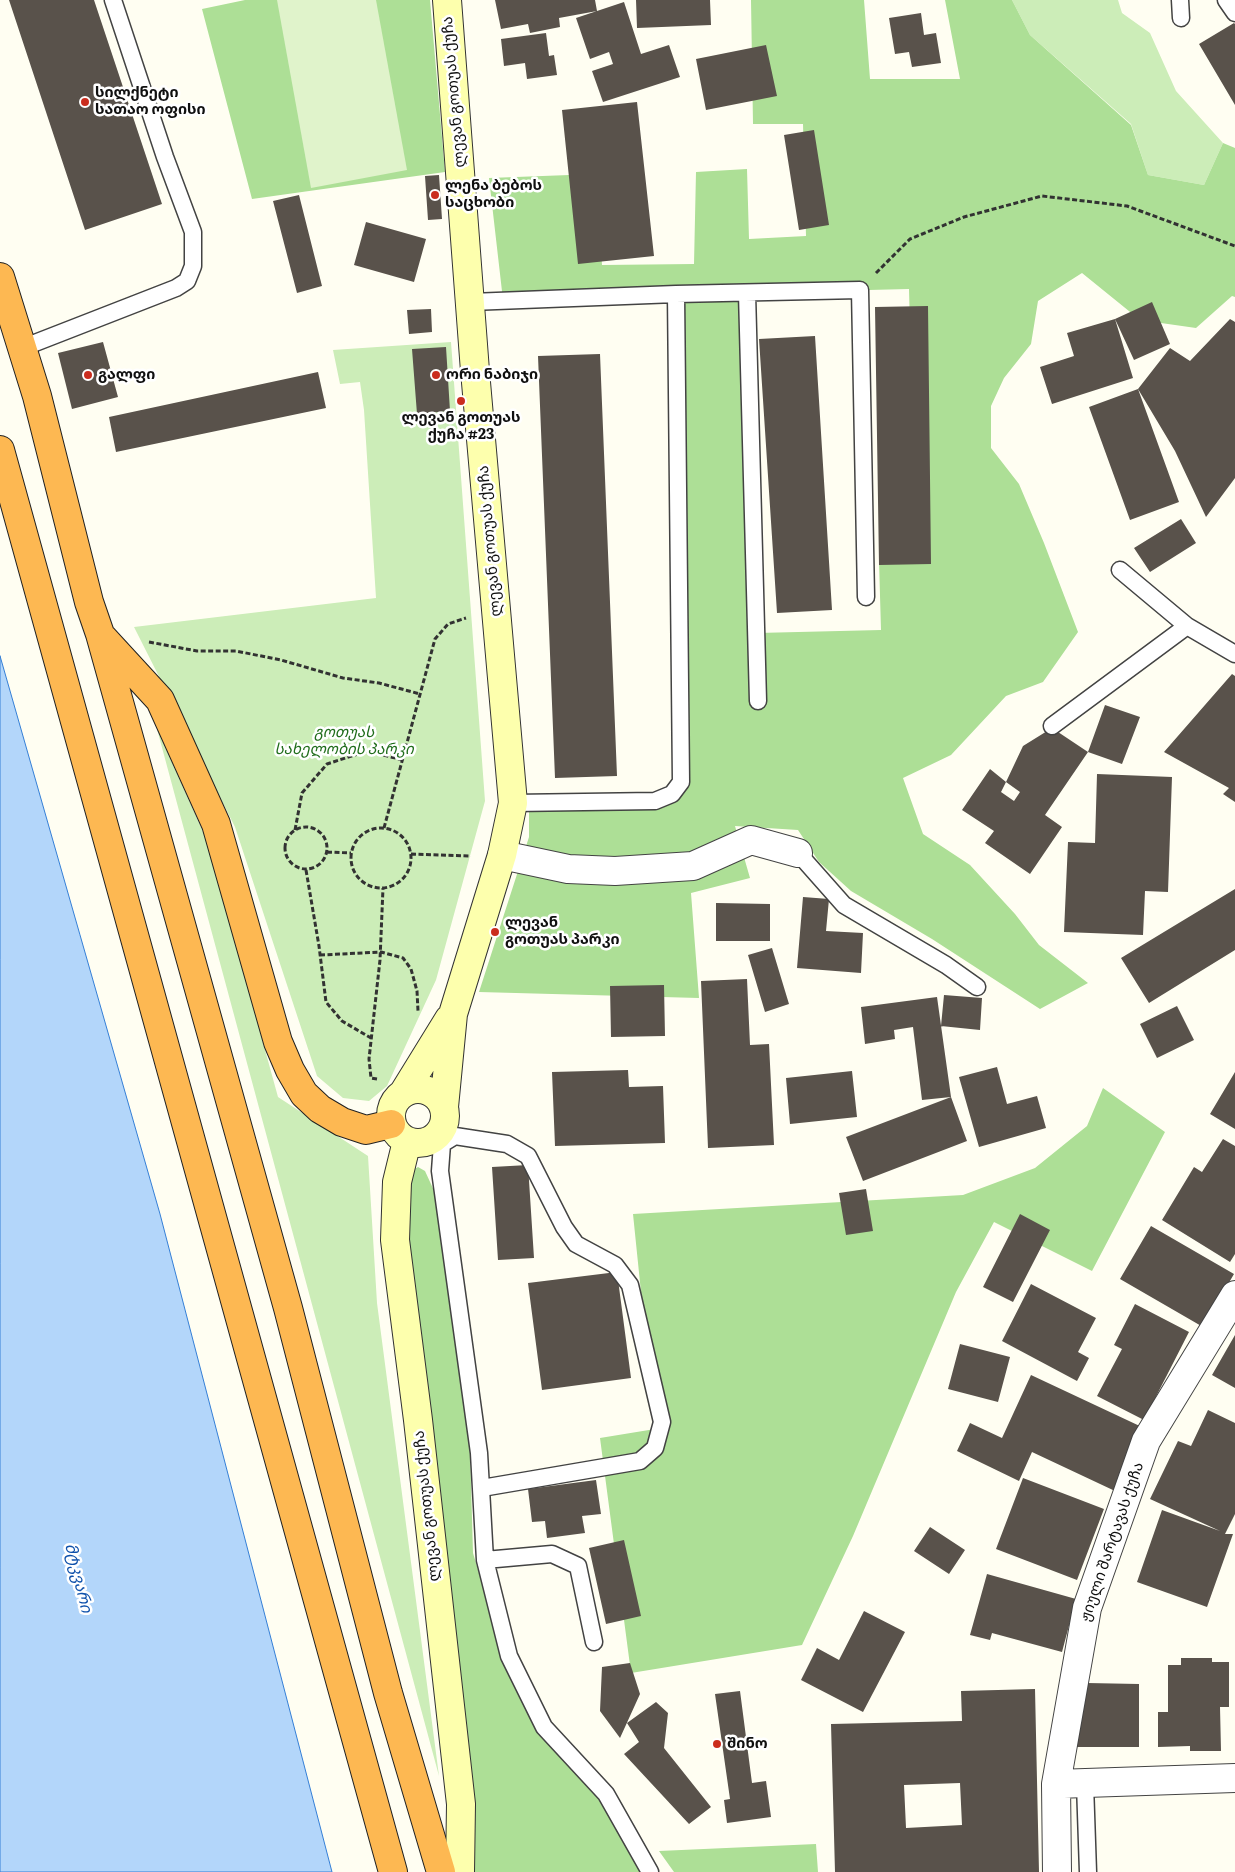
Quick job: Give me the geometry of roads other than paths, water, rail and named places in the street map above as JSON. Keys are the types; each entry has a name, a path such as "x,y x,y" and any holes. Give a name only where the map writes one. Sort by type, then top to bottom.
{"highway":[{"path":"0,277 37,396 89,602 100,634 288,1308 388,1694 441,1872"},
{"path":"0,450 393,1872"},
{"path":"100,634 160,700 212,815 278,1042 290,1070 304,1094 320,1109 342,1122 366,1130 399,1133"}],"street":[{"name":"ლევან გოთუას ქუჩა","path":"442,1128 453,1014 502,855 513,803 477,390 447,0"},
{"path":"502,855 568,869 615,871 692,866 751,840 798,853"},
{"name":"ლევან გოთუას ქუჩა","path":"394,1086 453,1014"},
{"path":"394,1086 428,1090 438,1097 442,1128 432,1140 420,1143 399,1133 390,1112 395,1101 394,1086"},
{"name":"ლევან გოთუას ქუჩა","path":"399,1133 395,1240 418,1420 461,1804 460,1872"},
{"name":"ჟიული შარტავას ქუჩა","path":"1057,1872 1056,1784 1086,1608 1146,1441 1235,1295"},
{"path":"1056,1784 1235,1778"}],"lane":[{"path":"22,348 176,288 187,281 192,266 193,232 165,157 113,0"},
{"path":"1180,0 1181,18"},
{"path":"1226,0 1235,13"},
{"path":"471,302 676,294 860,290 866,597"},
{"path":"747,293 758,701"},
{"path":"513,803 655,801 672,794 681,782 676,294"},
{"path":"1120,570 1186,626 1235,654"},
{"path":"1052,726 1186,626"},
{"path":"798,853 844,905 946,965 977,987"},
{"path":"482,1488 640,1461 655,1448 662,1422 630,1285 615,1265 576,1244 564,1227 528,1156 507,1144 455,1136 442,1128 440,1171 478,1443 485,1560 509,1656 544,1728 606,1794 650,1872"},
{"path":"485,1560 552,1554 578,1566 594,1642"},
{"path":"1085,1784 1088,1872"}],"water":[{"name":"მტკვარი","path":"0,656 160,1214 332,1872 0,1872"}],"place":[{"name":"სილქნეტი სათაო ოფისი","path":"85,102"},
{"name":"ლენა ბებოს საცხობი","path":"435,195"},
{"name":"გალფი","path":"88,375"},
{"name":"ორი ნაბიჯი","path":"436,375"},
{"name":"ლევან გოთუას ქუჩა #23","path":"461,401"},
{"name":"ლევან გოთუას პარკი","path":"495,932"},
{"name":"შინო","path":"717,1744"}],"park label":[{"name":"გოთუას სახელობის პარკი","path":"344,742"}]}
